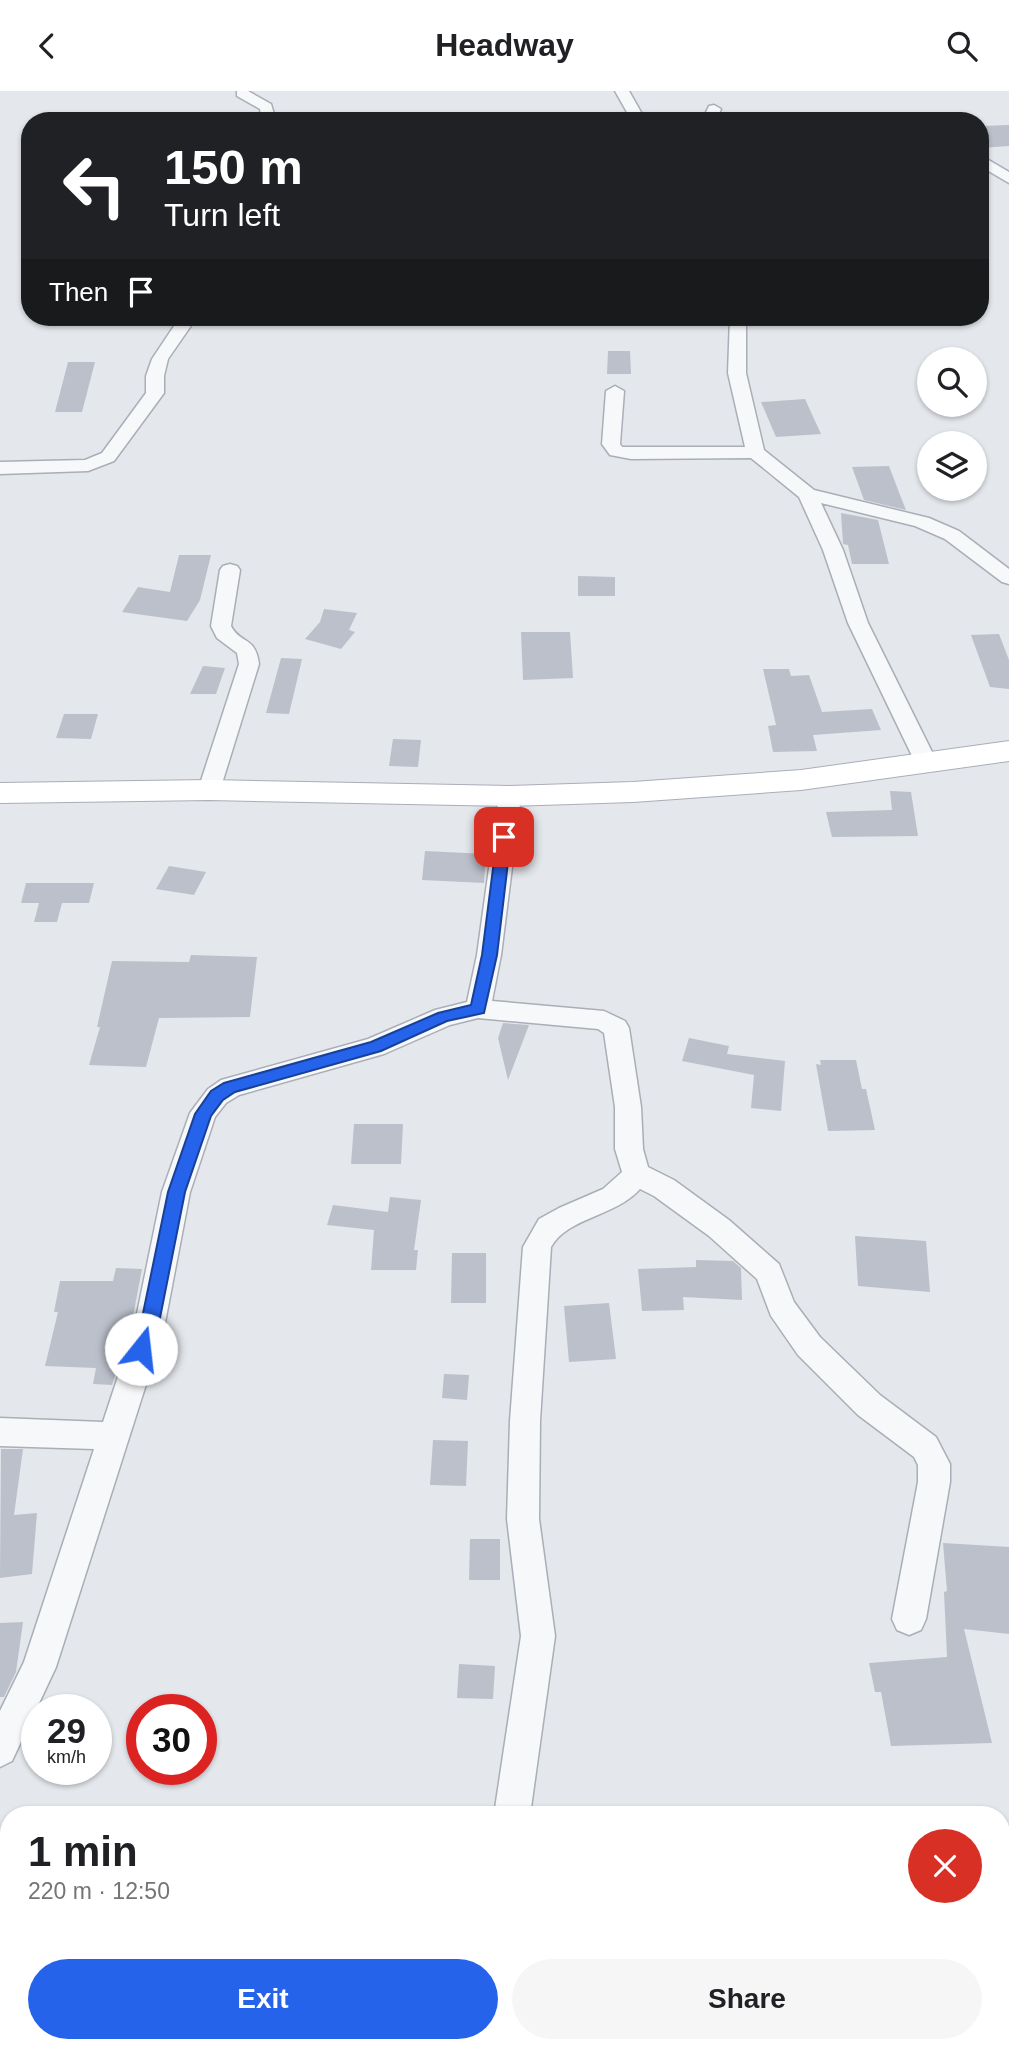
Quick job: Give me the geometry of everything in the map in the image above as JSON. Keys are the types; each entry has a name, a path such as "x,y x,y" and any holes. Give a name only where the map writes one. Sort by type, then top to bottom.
{"main road":[{"path":"0,793 209,790 510,796 633,793 787,781 1009,751"}],"street":[{"path":"622,91 634,112"},
{"path":"242,93 266,107 267,112"},
{"path":"989,165 1009,179"},
{"path":"0,468 88,465 108,457 155,393 155,376 160,359 181,326"},
{"path":"738,326 737,373 755,452 807,494 922,522 952,535 1009,578"},
{"path":"615,391 611,444 616,451 631,454 755,452"},
{"path":"807,494 833,551 858,622 926,762"},
{"path":"209,790 249,664 247,650 224,634 221,626 230,570"},
{"path":"478,1009 489,955 510,796"},
{"path":"0,1749 39,1667 149,1328 176,1192 204,1114 217,1096 249,1080 304,1068 375,1047 444,1017 478,1009 604,1020 612,1023 616,1028 628,1107 629,1149 636,1174 664,1188 758,1260 769,1272 781,1307 809,1346 869,1405 925,1447 934,1464 934,1482 909,1619"},
{"path":"513,1806 538,1636 523,1519 525,1421 537,1247 545,1229 558,1220 612,1197 636,1174"},
{"path":"0,1432 112,1436"}],"building":[{"path":"1009,125 1009,146 989,147 989,126"},
{"path":"608,351 630,351 631,374 607,374"},
{"path":"68,362 95,362 82,412 55,412"},
{"path":"805,399 821,434 776,437 761,402"},
{"path":"889,466 906,510 864,500 852,467"},
{"path":"841,513 878,520 889,564 852,564 848,545 843,544"},
{"path":"179,555 211,555 200,600 187,621 122,612 138,587 170,592"},
{"path":"578,576 615,577 615,596 578,596"},
{"path":"324,609 357,613 349,630 355,632 341,649 305,639 320,622"},
{"path":"521,632 570,632 573,678 523,680"},
{"path":"999,634 1009,660 1009,689 990,687 971,635"},
{"path":"281,658 302,659 289,714 266,713"},
{"path":"203,666 225,668 216,694 190,694"},
{"path":"763,669 789,669 791,676 809,675 822,712 872,709 881,730 813,735 817,751 773,752 768,726 776,725"},
{"path":"64,714 98,714 91,739 56,738"},
{"path":"393,739 421,740 418,767 389,766"},
{"path":"890,791 911,792 918,836 832,837 826,812 892,810"},
{"path":"425,851 486,854 484,883 422,880"},
{"path":"169,866 206,872 194,895 156,889"},
{"path":"26,883 94,883 89,903 62,903 57,922 34,922 39,903 21,903"},
{"path":"191,955 257,957 250,1017 159,1018 146,1067 89,1065 100,1027 97,1027 112,961 189,962"},
{"path":"503,1023 529,1025 508,1080 498,1038"},
{"path":"689,1038 729,1046 727,1054 785,1061 781,1111 751,1108 754,1075 682,1061"},
{"path":"820,1060 856,1060 875,1130 828,1131 816,1064 821,1065"},
{"path":"354,1124 403,1124 401,1164 351,1164"},
{"path":"390,1197 421,1200 414,1250 418,1250 416,1270 371,1270 374,1230 327,1225 333,1205 388,1212"},
{"path":"855,1236 926,1241 930,1292 858,1286"},
{"path":"452,1253 486,1253 486,1303 451,1303"},
{"path":"696,1260 733,1261 741,1268 742,1300 683,1297 684,1310 642,1311 638,1269 696,1267"},
{"path":"116,1268 142,1269 131,1327 112,1385 93,1384 96,1368 45,1366 58,1312 54,1312 60,1281 113,1281"},
{"path":"609,1303 616,1359 569,1362 564,1306"},
{"path":"444,1374 469,1375 467,1400 442,1398"},
{"path":"433,1440 468,1441 466,1486 430,1485"},
{"path":"1,1449 23,1449 14,1515 37,1513 32,1574 0,1578"},
{"path":"470,1539 500,1539 500,1580 469,1580"},
{"path":"943,1543 1009,1547 1009,1634 964,1629 992,1743 891,1746 881,1692 875,1692 869,1663 947,1657 944,1592 947,1591"},
{"path":"23,1622 16,1672 4,1697 0,1697 0,1623"},
{"path":"459,1664 495,1666 493,1699 457,1698"}],"route":[{"path":"141,1349 149,1328 176,1192 204,1114 217,1096 230,1087 375,1047 444,1017 478,1009 489,955 504,837"}]}
